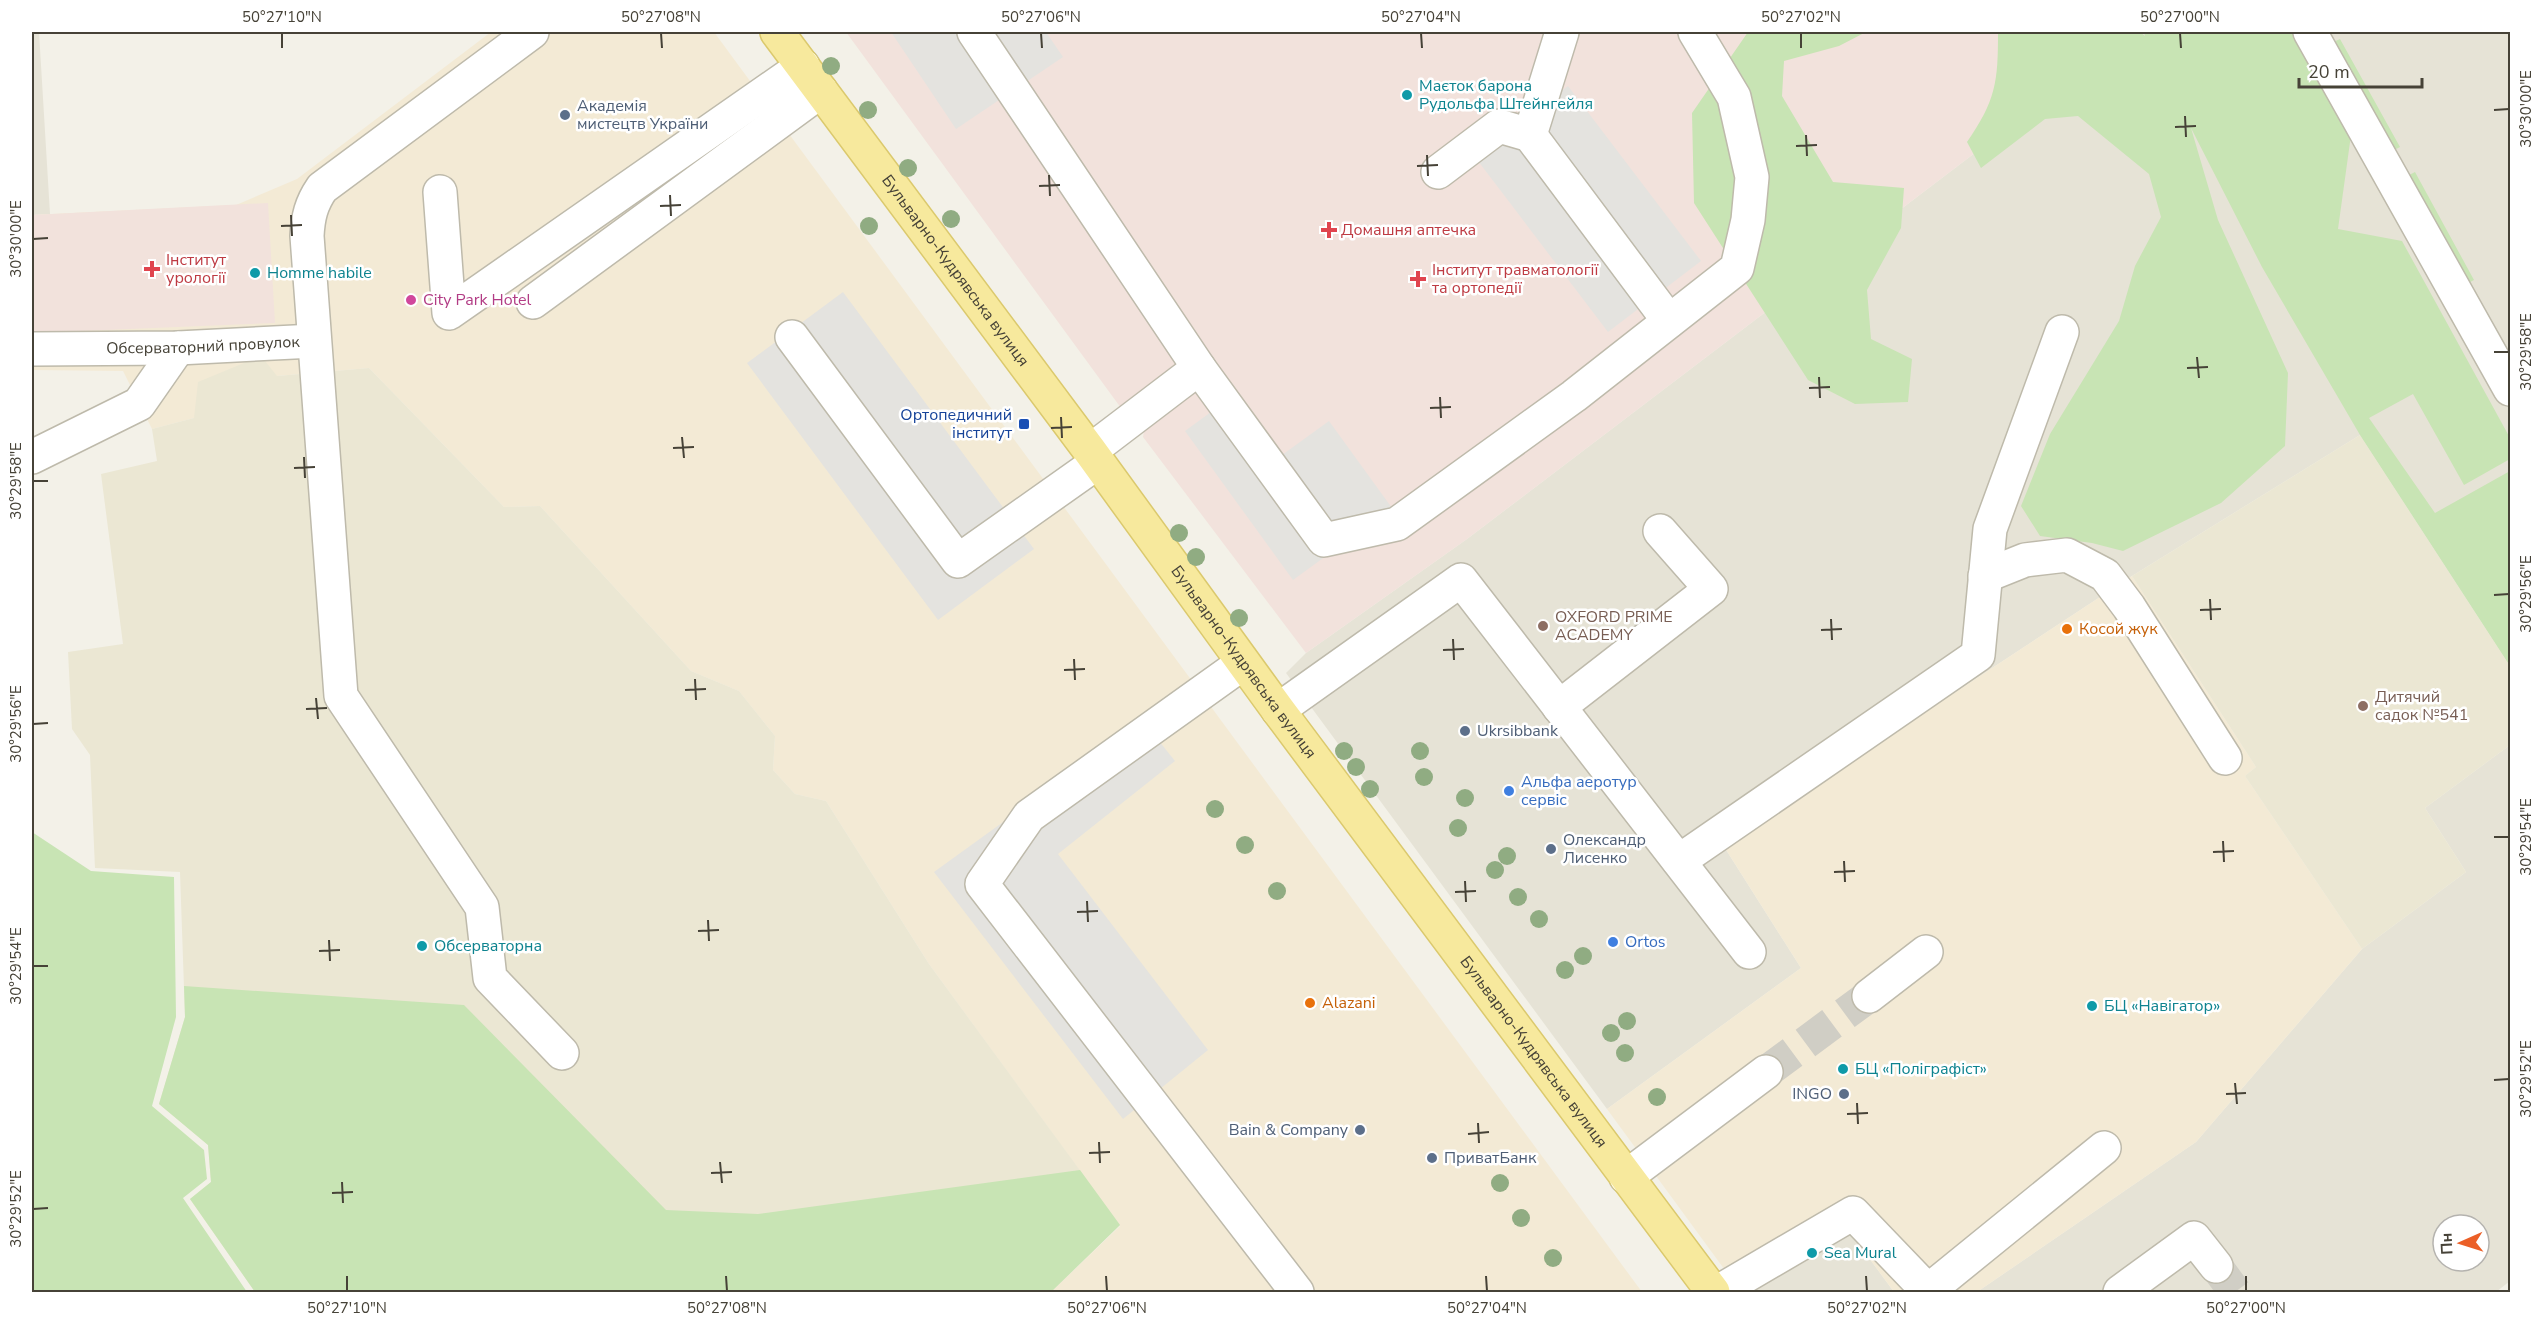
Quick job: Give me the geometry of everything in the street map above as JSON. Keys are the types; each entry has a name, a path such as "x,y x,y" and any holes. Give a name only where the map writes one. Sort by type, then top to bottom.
{"main road":[{"name":"Бульварно-Кудрявська вулиця","path":"777,32 1094,457 1278,710 1713,1293"}],"lane":[{"name":"Обсерваторний провулок","path":"32,349 178,348 314,341 307,236 308,217 313,200 322,188 532,32"},
{"path":"974,32 1198,368 1324,540 1397,524 1574,396 1737,268 1748,220 1752,177 1734,97 1695,32"},
{"path":"1530,135 1562,32"},
{"path":"2310,32 2511,389"},
{"path":"440,192 448,313 812,78"},
{"path":"533,302 812,78"},
{"path":"1438,172 1499,126 1530,135 1669,321"},
{"path":"1679,861 1978,655 1990,529 2062,332"},
{"path":"792,337 958,561 1094,457 1198,368"},
{"path":"314,341 341,696 482,907 489,978 562,1053"},
{"path":"32,458 140,404 178,348"},
{"path":"1560,707 1710,589 1660,531"},
{"path":"1985,576 2025,560 2067,555 2105,575 2129,607 2224,758"},
{"path":"1278,710 1461,580 1749,952"},
{"path":"1244,663 1029,816 982,884 1296,1293"},
{"path":"1869,996 1926,952"},
{"path":"1626,1177 1766,1072"},
{"path":"1718,1293 1853,1213 1928,1291 2104,1148"},
{"path":"2120,1293 2194,1238 2216,1266"}],"shaded area":[{"path":"32,32 39,32 50,214 32,215"},
{"path":"491,32 714,32 1642,1292 1051,1292 1120,1226 929,964 826,801 795,794 773,770 775,736 739,691 691,671 540,506 504,507 369,368 277,376 194,418 152,429 123,371 32,370 32,215 236,205 297,179"},
{"name":"Інститут травматології та ортопедії","path":"846,32 2134,32 1467,539 1306,653 1143,437 1145,425 1121,408"},
{"path":"891,32 1046,32 1063,57 956,129"},
{"path":"2134,32 2510,32 2510,666 2360,435 2132,576 1723,845 1801,968 1607,1109 1286,673 1306,653 1467,539"},
{"path":"1568,86 1701,261 1608,332 1475,157"},
{"name":"Інститут урології","path":"268,203 275,323 32,333 32,215"},
{"path":"843,292 1034,549 938,620 747,363"},
{"path":"261,356 277,376 369,368 504,507 540,506 691,671 739,691 775,736 773,770 795,794 826,801 929,964 1120,1225 1051,1292 255,1292 190,1199 211,1182 208,1145 159,1104 185,1017 180,872 95,868 90,755 72,729 68,652 123,644 101,474 157,461 152,429 194,418 198,382"},
{"path":"1237,393 1282,455 1329,421 1392,508 1293,580 1185,431"},
{"name":"Дитячий садок №541","path":"2360,435 2510,666 2510,745 2425,808 2466,872 2362,949 2245,776 2256,767 2132,576"},
{"path":"2132,576 2256,767 2245,776 2362,949 2196,1142 1977,1292 1894,1292 1847,1228 1741,1292 1607,1109 1801,968 1723,845"},
{"path":"1143,721 1175,761 1058,854 1208,1050 1123,1119 934,872"},
{"path":"2510,745 2510,1281 2496,1292 1977,1292 2196,1142 2362,949 2466,872 2425,808"},
{"path":"1847,1228 1894,1292 1746,1292"}],"green space":[{"path":"1748,32 1866,32 1839,46 1784,61 1782,96 1833,182 1904,188 1901,228 1867,290 1871,339 1912,359 1908,402 1855,404 1808,380 1694,203 1692,113"},
{"path":"1998,32 2140,32 2145,36 2144,32 2293,32 2351,135 2338,229 2402,241 2510,438 2510,459 2464,485 2413,394 2369,418 2435,513 2510,471 2510,666 2360,435 2262,267 2191,128 2218,220 2288,373 2285,446 2221,503 2123,551 2092,543 2040,536 2021,506 2050,434 2119,321 2135,266 2161,217 2149,174 2078,116 2045,119 1981,168 1967,142 1990,102 1996,78"},
{"path":"2340,39 2400,147 2388,153 2329,44"},
{"path":"2415,172 2474,280 2462,286 2403,178"},
{"path":"32,832 91,871 174,877 176,1017 152,1106 204,1150 207,1179 183,1198 247,1292 32,1292"},
{"path":"184,986 464,1005 666,1210 758,1214 1080,1170 1120,1225 1051,1292 255,1292 190,1199 211,1182 208,1145 159,1104 185,1017"}],"tunnel":[{"path":"1766,1072 1869,996"},
{"path":"2216,1266 2235,1292"}],"place":[{"name":"Маєток барона Рудольфа Штейнгейля","path":"1407,95"},
{"name":"Академія мистецтв України","path":"565,115"},
{"name":"Домашня аптечка","path":"1329,230"},
{"name":"Інститут урології","path":"152,269"},
{"name":"Homme habile","path":"255,273"},
{"name":"Інститут травматології та ортопедії","path":"1418,279"},
{"name":"City Park Hotel","path":"411,300"},
{"name":"Ортопедичний інститут","path":"1024,424"},
{"name":"OXFORD PRIME ACADEMY","path":"1543,626"},
{"name":"Косой жук","path":"2067,629"},
{"name":"Дитячий садок №541","path":"2363,706"},
{"name":"Ukrsibbank","path":"1465,731"},
{"name":"Альфа аеротур сервіс","path":"1509,791"},
{"name":"Олександр Лисенко","path":"1551,849"},
{"name":"Ortos","path":"1613,942"},
{"name":"Обсерваторна","path":"422,946"},
{"name":"Alazani","path":"1310,1003"},
{"name":"БЦ «Навігатор»","path":"2092,1006"},
{"name":"БЦ «Поліграфіст»","path":"1843,1069"},
{"name":"INGO","path":"1844,1094"},
{"name":"Bain & Company","path":"1360,1130"},
{"name":"ПриватБанк","path":"1432,1158"},
{"name":"Sea Mural","path":"1812,1253"}]}
